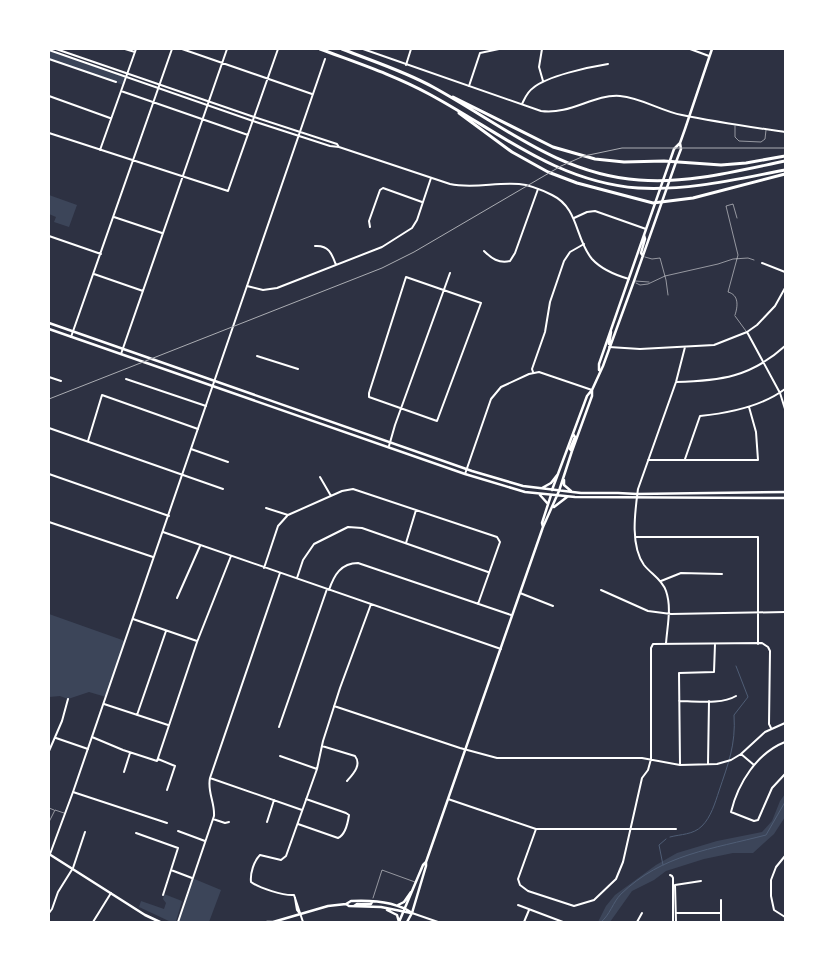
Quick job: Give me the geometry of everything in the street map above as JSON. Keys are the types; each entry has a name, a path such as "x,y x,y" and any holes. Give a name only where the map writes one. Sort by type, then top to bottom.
{"highway":[{"path":"320,49 402,80 444,102 539,159 567,172 610,184 639,188 680,188 785,170"},
{"path":"342,49 405,73 541,142 595,160 733,164 785,156"},
{"path":"434,87 542,152 569,164 612,176 639,180 682,180 785,161"},
{"path":"444,102 512,152 548,172 588,186 655,203 709,195 785,174"}],"main road":[{"path":"599,372 599,364 610,331 674,149 680,143 712,49"},
{"path":"543,527 542,523 552,490 587,396 592,390 603,366 674,170 681,149 680,143"},
{"path":"643,256 641,253 645,239 644,235"},
{"path":"629,279 634,281"},
{"path":"49,323 389,444 465,474 507,487 551,496 568,497 785,498"},
{"path":"49,328 212,386 513,484 572,492 637,494 785,492"},
{"path":"609,347 612,334 610,331"},
{"path":"406,922 412,913 426,862 502,649 543,527 560,491 592,396 592,390"},
{"path":"578,435 579,420"},
{"path":"572,451 570,449 574,437 573,434"},
{"path":"541,488 551,483 560,471"},
{"path":"564,477 564,485 572,492"},
{"path":"539,494 548,504"},
{"path":"551,510 568,497"},
{"path":"49,854 158,922"},
{"path":"399,922 423,865 426,862"},
{"path":"397,906 405,901 416,882"},
{"path":"267,922 346,904 350,901 397,906 406,908 412,913"},
{"path":"354,906 357,904 371,904 372,902"},
{"path":"346,904 349,906 384,908 412,913"},
{"path":"384,908 395,914 399,922"}],"street":[{"path":"56,49 158,88 450,184 465,187 518,184 538,189 559,199 574,218 589,255 597,264 610,272 629,279"},
{"path":"125,49 135,52"},
{"path":"100,150 136,49"},
{"path":"72,337 172,49"},
{"path":"182,49 313,94"},
{"path":"121,354 227,49"},
{"path":"49,133 134,159 227,192 278,49"},
{"path":"364,49 541,111 559,112 606,97 618,96 630,98 677,114 785,132"},
{"path":"406,65 411,49"},
{"path":"469,86 480,52 479,49"},
{"path":"480,52 499,49"},
{"path":"542,49 539,67 543,81"},
{"path":"690,49 709,56"},
{"path":"49,50 160,85 207,103"},
{"path":"49,59 116,82"},
{"path":"49,854 66,814 325,59"},
{"path":"522,104 532,88 543,81 593,66 608,64"},
{"path":"121,92 248,135"},
{"path":"49,96 111,118"},
{"path":"254,119 337,144 339,147"},
{"path":"247,286 270,290 382,247 412,228 431,178"},
{"path":"370,227 369,221 380,190 383,188 422,202"},
{"path":"484,250 494,259 502,262 510,261 538,189"},
{"path":"574,218 587,212 595,211 646,229"},
{"path":"114,217 162,233"},
{"path":"49,236 101,254"},
{"path":"534,373 532,369 545,332 550,302 564,261 570,252 584,244"},
{"path":"315,246 327,248 332,253 336,265"},
{"path":"762,263 785,272"},
{"path":"389,444 450,273"},
{"path":"94,274 143,291"},
{"path":"406,277 444,290 481,303 437,422 370,397 369,392 406,277"},
{"path":"609,347 630,349 714,345 747,332 757,325 775,306 785,288"},
{"path":"747,332 780,393 785,409"},
{"path":"676,382 729,378 745,373 765,363 785,346"},
{"path":"666,644 669,614 667,593 661,581 643,564 638,553 635,537 637,494 676,382 684,347"},
{"path":"257,356 298,369"},
{"path":"465,474 486,411 493,395 501,387 534,373 543,373 592,390"},
{"path":"49,377 61,381"},
{"path":"126,379 206,406"},
{"path":"685,459 700,416 749,407 785,390"},
{"path":"88,442 102,395 198,429"},
{"path":"648,460 758,460 756,432 749,407"},
{"path":"49,428 223,490"},
{"path":"191,449 228,462"},
{"path":"49,474 169,516"},
{"path":"320,478 331,496"},
{"path":"264,568 278,526 288,516 342,491 353,489 497,538 500,542 478,604"},
{"path":"266,508 288,516"},
{"path":"406,543 416,510"},
{"path":"49,522 154,558"},
{"path":"297,578 303,560 310,548 318,540 348,527 362,528 488,572"},
{"path":"162,532 502,649"},
{"path":"635,537 758,537 758,644"},
{"path":"177,598 200,546"},
{"path":"157,760 198,642 231,556"},
{"path":"278,727 328,590 340,569 348,565 358,563 512,615"},
{"path":"178,922 213,819 214,809 209,788 210,778 280,573"},
{"path":"661,581 682,574 722,574"},
{"path":"601,590 648,611 669,614 785,612"},
{"path":"520,594 552,606"},
{"path":"303,922 294,895 285,895 256,885 251,882 250,876 255,862 260,855 279,860 285,859 317,769 334,706 371,604"},
{"path":"133,619 198,642"},
{"path":"137,715 166,631"},
{"path":"536,829 518,879 520,884 528,890 574,906 594,900 616,879 623,862 642,778 648,770 651,760 651,648 653,644 762,643 768,647 770,650 769,724 771,728"},
{"path":"680,765 679,673 714,672 714,644"},
{"path":"679,701 709,701 731,699 736,696"},
{"path":"49,751 56,738 68,699"},
{"path":"708,764 709,701"},
{"path":"104,704 169,726"},
{"path":"334,706 466,750 497,758 651,760 680,765 724,763 732,760 741,754 756,738 771,728 785,723"},
{"path":"92,737 130,753 175,766 167,790"},
{"path":"56,738 88,749"},
{"path":"785,742 764,754 754,765 742,783 731,812 754,821 758,820 772,788 785,774"},
{"path":"322,746 355,756 358,764 347,781"},
{"path":"124,772 130,753"},
{"path":"741,754 754,765"},
{"path":"280,756 317,769"},
{"path":"210,778 302,810"},
{"path":"73,792 167,823"},
{"path":"298,824 338,838 342,836 349,819 349,815 346,813 306,799"},
{"path":"448,799 536,829 676,829"},
{"path":"267,822 274,800"},
{"path":"213,819 229,822"},
{"path":"178,831 205,840"},
{"path":"49,913 58,892 73,868 86,832"},
{"path":"136,834 178,848 162,895"},
{"path":"785,856 773,873 770,896 774,910 785,917"},
{"path":"171,870 192,878"},
{"path":"670,876 673,878 675,922"},
{"path":"675,922 675,886 700,881"},
{"path":"93,922 111,893"},
{"path":"721,900 721,922"},
{"path":"518,905 554,921 563,922"},
{"path":"524,922 529,910"},
{"path":"412,913 438,922"},
{"path":"637,922 642,913"},
{"path":"676,913 721,913"}],"lane":[{"path":"735,124 735,137 738,141 761,142 765,139 766,129"},
{"path":"737,218 733,204 726,206 738,258 728,292 734,293 736,296 735,316 747,332"},
{"path":"643,256 652,259 660,258 668,295"},
{"path":"634,281 640,285 665,276 738,258 754,260"},
{"path":"634,281 651,282"},
{"path":"49,808 66,814"},
{"path":"49,822 55,810"},
{"path":"372,902 382,870 416,882"}],"shaded area":[{"path":"49,50 126,76 123,85 49,59"},
{"path":"49,195 77,205 69,227 54,222 56,217 49,214"},
{"path":"49,614 125,641 106,697 89,692 68,699 60,696 49,697"},
{"path":"785,794 785,817 774,834 753,853 733,853 704,859 666,871 654,880 632,891 610,922 598,922 606,906 615,895 656,865 677,853 717,841 762,832 772,821"},
{"path":"192,878 221,890 209,922 178,922"},
{"path":"164,894 182,901 176,921 171,922 139,907 141,901 164,909 166,903 163,899"}],"waterway":[{"path":"670,837 691,833 698,829 708,818 714,805 731,754 734,736 734,715 748,697 736,666"},
{"path":"601,922 621,894 637,881 671,861 708,849 766,835 785,802"},
{"path":"663,865 659,845 666,839"}],"railway":[{"path":"49,399 382,268 414,252 561,166 584,156 622,148 785,148"}]}
